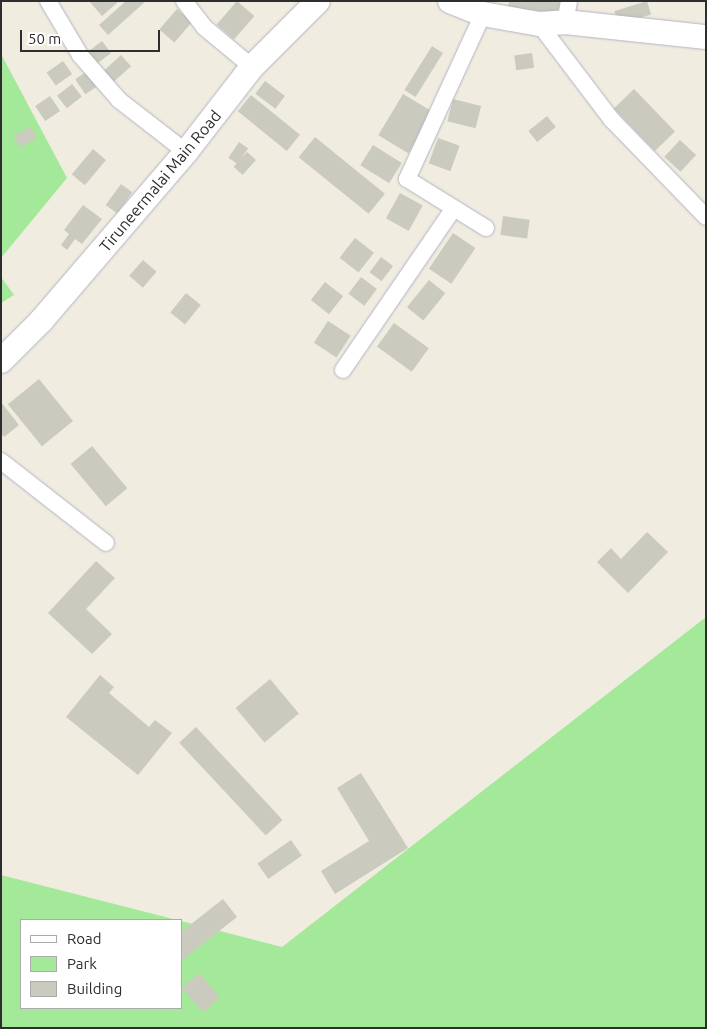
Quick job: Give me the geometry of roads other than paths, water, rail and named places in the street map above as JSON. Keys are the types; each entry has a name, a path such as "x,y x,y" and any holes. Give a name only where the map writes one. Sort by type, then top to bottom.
{"main road":[{"name":"Tiruneermalai Main Road","path":"1,361 41,321 186,152 252,67 318,1"},
{"path":"450,1 483,14 539,24 567,12 703,34"}],"street":[{"path":"48,1 80,55 119,100 186,152"},
{"path":"184,1 204,27 252,67"},
{"path":"483,14 407,179 486,228"},
{"path":"539,24 612,120 706,217"},
{"path":"343,370 454,208"},
{"path":"1,461 106,543"}]}
